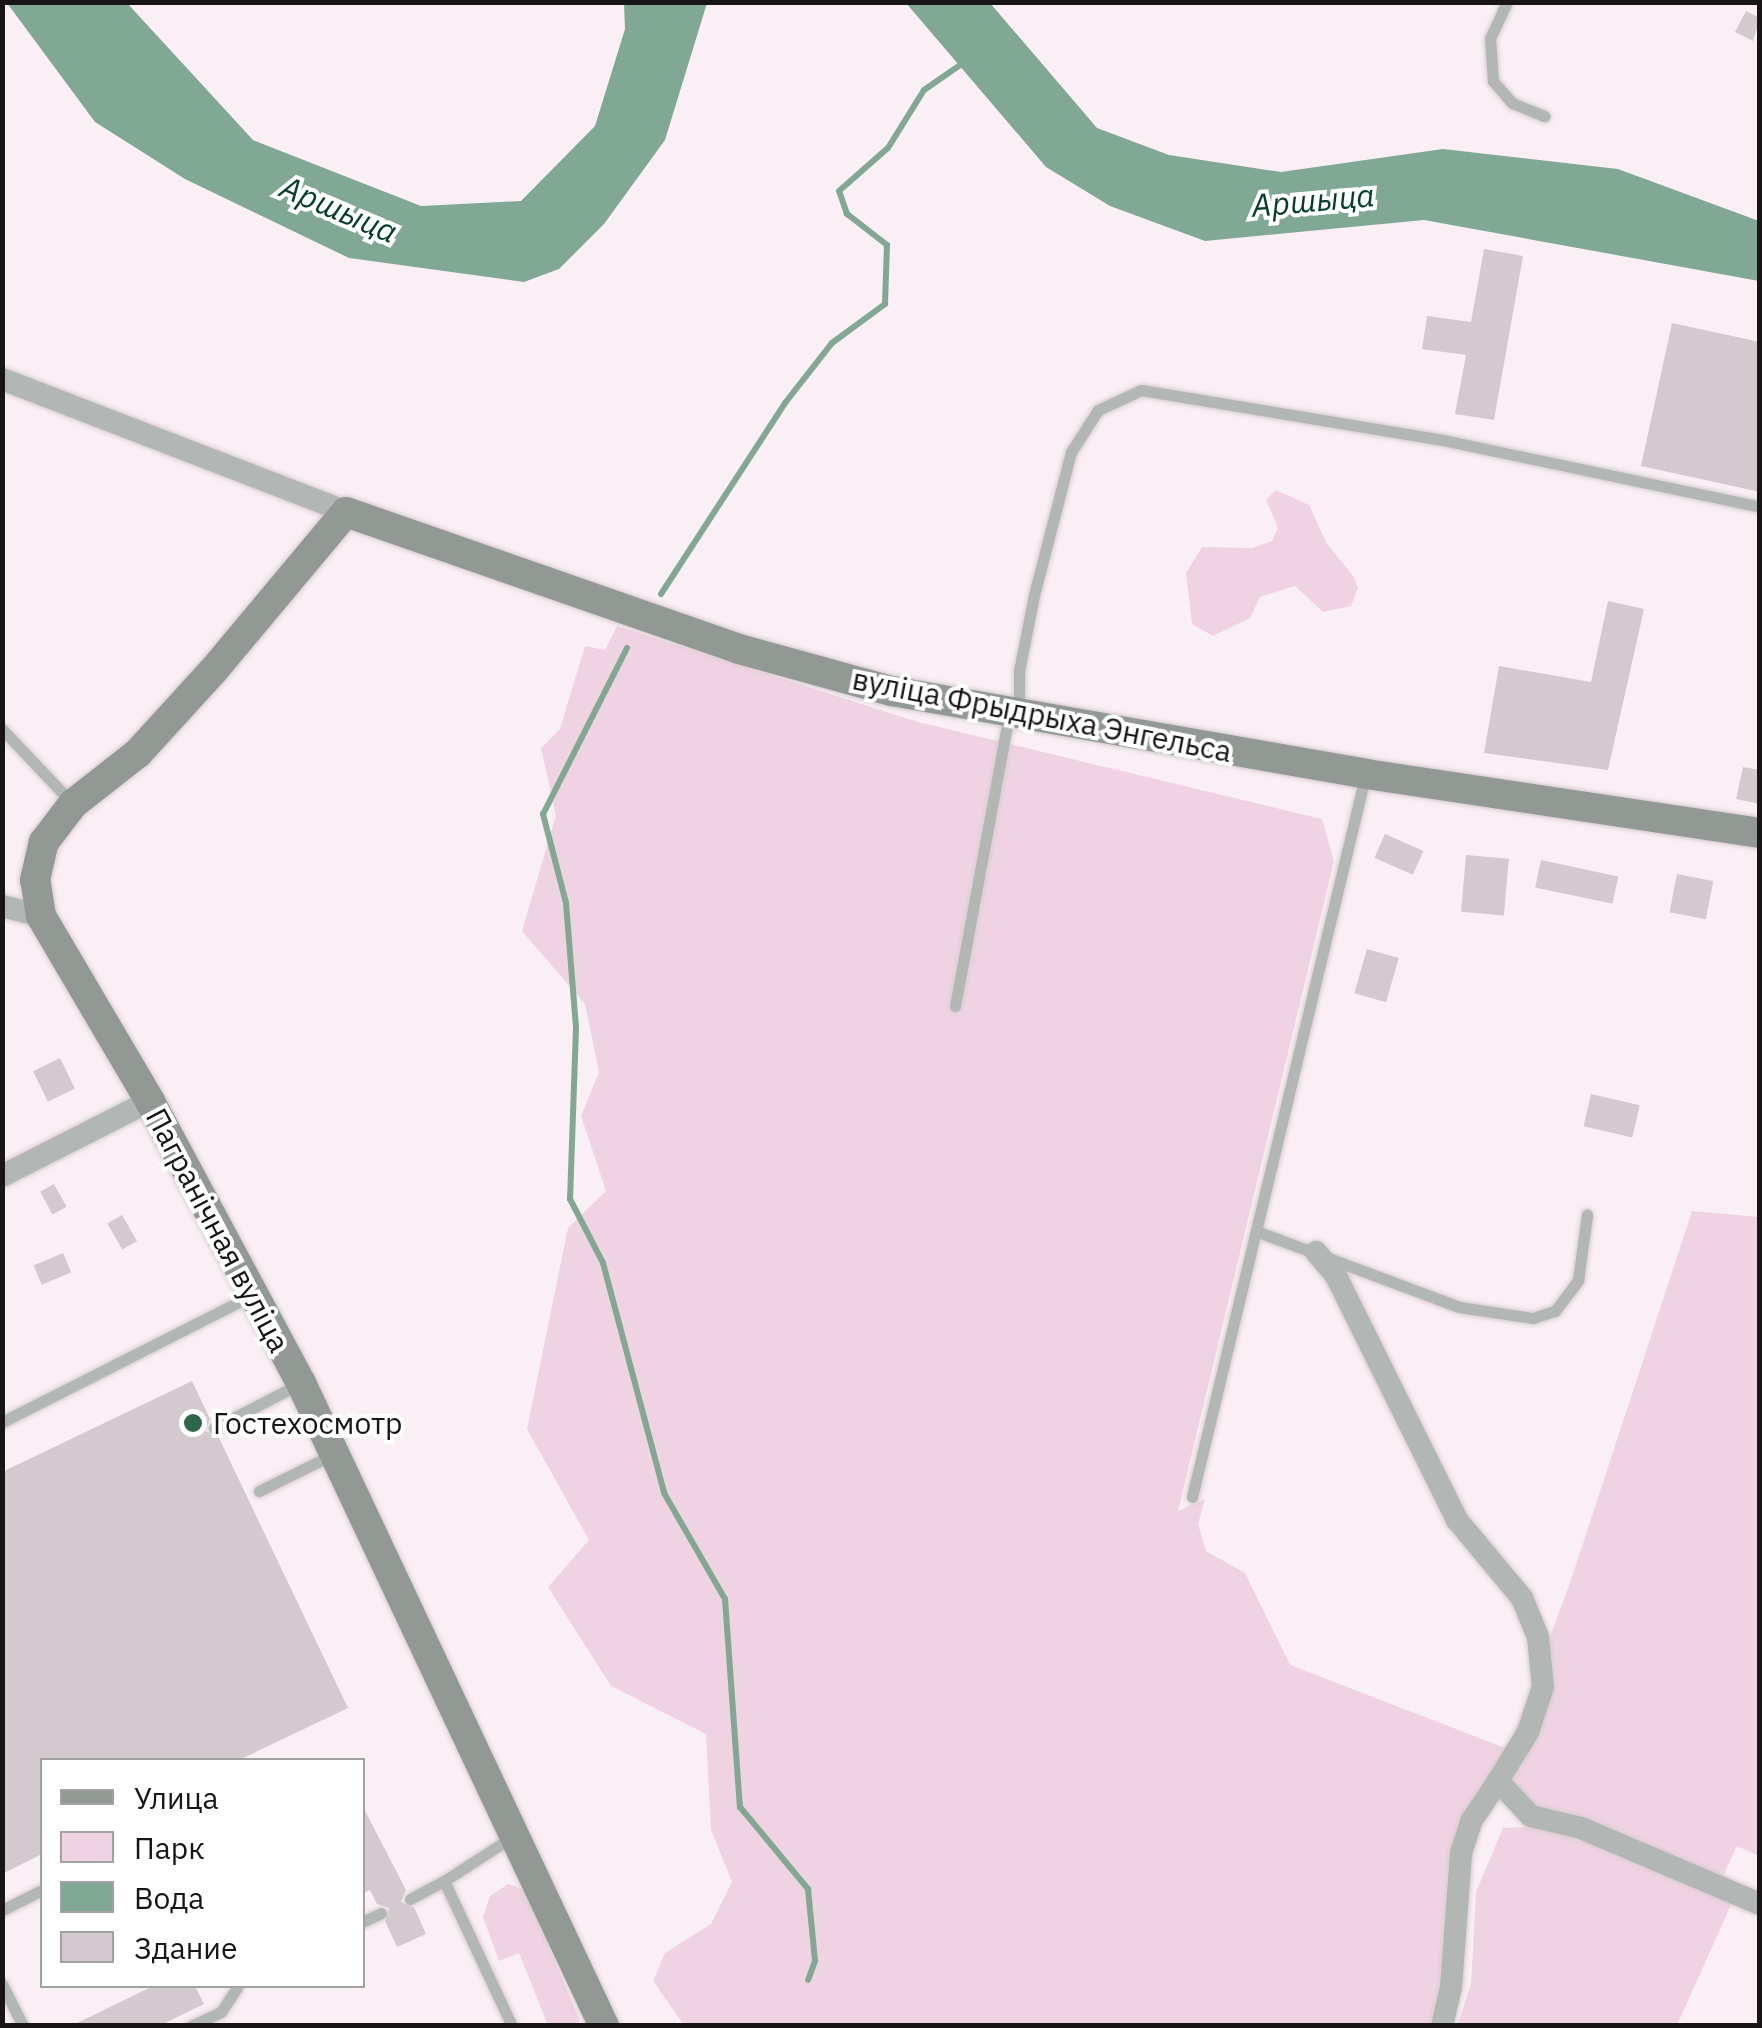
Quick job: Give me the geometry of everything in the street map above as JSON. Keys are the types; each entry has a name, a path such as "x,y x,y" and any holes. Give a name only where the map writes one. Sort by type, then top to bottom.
{"street":[{"path":"2,380 346,512"},
{"name":"вуліца Фрыдрыха Энгельса","path":"346,512 739,649 1015,715 1366,774 1760,833"},
{"name":"Пагранічная вуліца","path":"346,512 138,753 74,804 44,842 35,880 41,916 150,1102 301,1384 604,2026"},
{"path":"2,906 41,916"},
{"path":"2,1176 150,1102"},
{"path":"1316,1252 1336,1276 1458,1520 1522,1598 1538,1636 1543,1687 1528,1732 1472,1820 1461,1853 1452,1988 1442,2026"},
{"path":"1498,1780 1531,1816 1581,1828 1760,1904"}],"lane":[{"path":"1506,2 1490,38 1494,81 1512,104 1545,116"},
{"path":"955,1006 1015,715 1023,652 1072,452 1098,410 1141,390 1478,447 1760,507"},
{"path":"2,729 74,804"},
{"path":"1192,1498 1366,774"},
{"path":"1256,1231 1459,1307 1533,1318 1555,1311 1578,1280 1587,1215"},
{"path":"2,1422 252,1295"},
{"path":"214,1428 301,1384"},
{"path":"259,1491 334,1454"},
{"path":"410,1899 514,1835"},
{"path":"444,1881 512,2026"},
{"path":"2,1910 40,1891"},
{"path":"365,1921 382,1913"},
{"path":"2,1984 23,2026"},
{"path":"191,2026 221,2012 237,1988"}],"green space":[{"path":"1276,490 1309,505 1327,544 1354,577 1358,588 1351,606 1323,612 1295,586 1260,597 1250,618 1213,636 1192,624 1186,573 1202,547 1252,548 1272,541 1278,528 1266,500"},
{"path":"617,626 918,722 1322,819 1334,861 1178,1511 1205,1499 1198,1524 1206,1551 1245,1573 1290,1665 1508,1749 1570,1583 1692,1211 1759,1217 1759,1856 1737,1846 1723,1876 1585,1820 1487,1798 1460,1875 1435,2025 684,2025 653,1981 665,1953 711,1924 732,1882 711,1830 706,1734 611,1686 548,1587 589,1540 527,1429 568,1228 606,1191 581,1116 599,1072 585,1004 522,931 556,815 541,748 560,729 585,646 605,650"},
{"path":"1537,1826 1584,1837 1732,1903 1677,2025 1457,2026 1471,1984 1476,1892 1503,1828"},
{"path":"508,1884 525,1890 580,2021 575,2025 547,2023 519,1953 499,1961 483,1917 490,1896"}],"water":[{"name":"Аршыца","path":"7,3 127,3 253,140 421,206 521,201 595,126 625,29 624,3 707,3 665,140 604,224 559,269 524,282 349,258 185,179 95,122"},
{"name":"Аршыца","path":"906,3 990,3 1097,128 1169,155 1281,172 1443,149 1618,169 1759,221 1759,281 1424,220 1205,241 1110,206 1046,167"}],"building":[{"path":"1746,11 1760,18 1753,41 1735,32"},
{"path":"1484,249 1523,256 1494,420 1455,414 1466,355 1422,349 1427,316 1471,322"},
{"path":"1672,323 1760,342 1760,492 1641,466"},
{"path":"1608,601 1644,609 1608,770 1484,753 1499,666 1591,682"},
{"path":"1743,767 1760,770 1760,804 1736,799"},
{"path":"1385,834 1423,851 1413,875 1374,858"},
{"path":"1466,855 1509,859 1504,916 1461,912"},
{"path":"1541,860 1618,876 1612,904 1535,887"},
{"path":"1677,874 1713,881 1706,919 1670,912"},
{"path":"1367,949 1399,958 1386,1002 1354,993"},
{"path":"60,1058 75,1089 48,1102 33,1071"},
{"path":"1591,1094 1640,1105 1632,1137 1584,1126"},
{"path":"54,1184 67,1207 53,1214 40,1192"},
{"path":"122,1215 137,1241 122,1249 107,1224"},
{"path":"63,1253 71,1272 42,1285 34,1266"},
{"path":"192,1381 210,1419 205,1431 218,1436 348,1708 243,1758 40,1758 40,1855 2,1874 2,1472"},
{"path":"365,1811 406,1890 401,1902 414,1907 426,1934 397,1947 385,1921 389,1908 377,1904 370,1890 365,1892"},
{"path":"149,1988 196,1988 204,2004 159,2026 71,2026"}],"waterway":[{"path":"661,594 785,403 832,343 885,304 887,245 847,214 839,191 888,148 924,90 966,61"},
{"path":"627,648 543,814 566,903 576,1028 570,1199 603,1263 664,1493 725,1599 740,1807 808,1889 815,1961 808,1980"}],"place":[{"name":"Гостехосмотр","path":"193,1423"}]}
